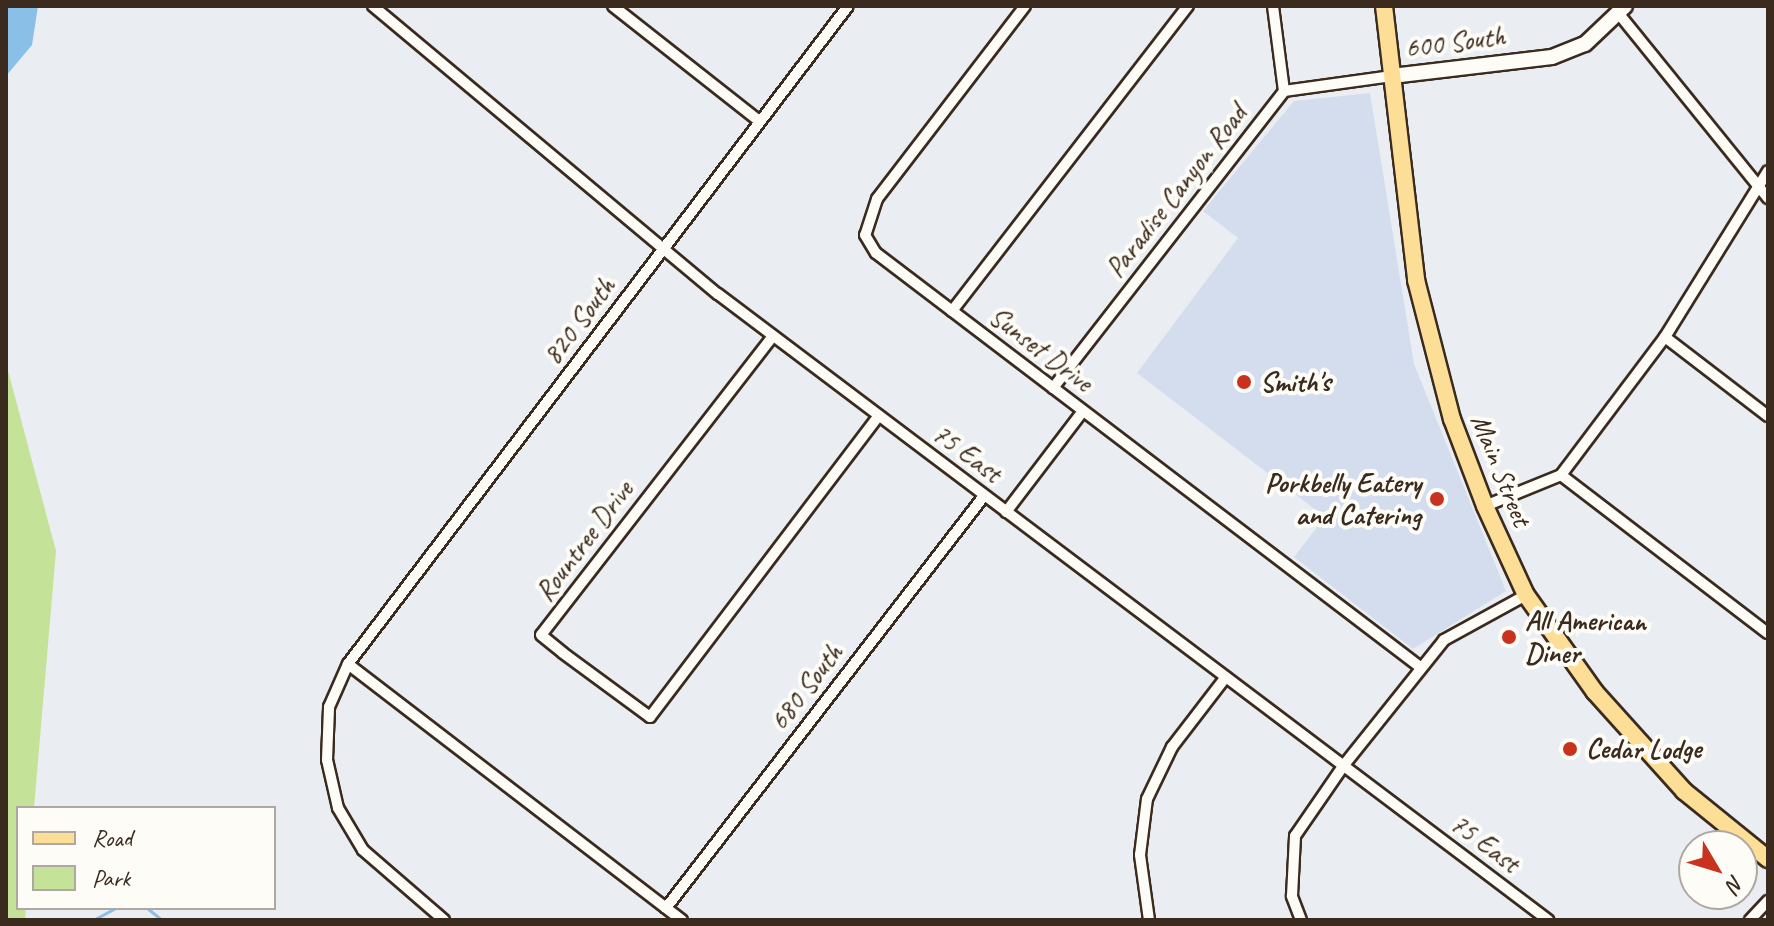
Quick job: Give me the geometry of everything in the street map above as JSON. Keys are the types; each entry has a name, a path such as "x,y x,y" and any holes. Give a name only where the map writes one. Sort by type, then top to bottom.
{"main road":[{"name":"Main Street","path":"1384,6 1416,280 1452,419 1485,506 1526,595 1595,692 1684,791 1768,859"},
{"name":"600 South","path":"1392,76 1552,57 1585,44 1622,10"}],"street":[{"name":"75 East","path":"373,6 667,245 773,336 1548,920"},
{"path":"613,6 759,121"},
{"name":"Sunset Drive","path":"1025,6 866,219 876,253 1419,666"},
{"path":"952,311 1188,6"},
{"name":"Paradise Canyon Road","path":"1053,388 1284,91 1273,6"},
{"name":"820 South","path":"444,920 363,850 338,808 327,760 329,707 348,664 845,7"},
{"path":"1622,10 1755,188 1768,198"},
{"name":"600 South","path":"1284,91 1392,76"},
{"path":"1485,506 1561,475 1665,337 1768,171"},
{"name":"Rountree Drive","path":"773,336 541,635 563,653 650,717 878,417"},
{"path":"1665,337 1768,416"},
{"path":"1006,512 1083,411"},
{"path":"1561,475 1768,633"},
{"name":"680 South","path":"666,908 984,496"},
{"path":"1301,920 1292,896 1295,836 1344,765 1419,666 1444,640 1526,595"},
{"path":"348,664 682,920"},
{"path":"1149,920 1140,855 1147,799 1172,747 1226,677"},
{"path":"1750,920 1768,901"}],"shaded area":[{"path":"1370,93 1414,364 1506,591 1413,649 1294,557 1325,517 1137,373 1238,238 1203,211 1294,101"}],"green space":[{"path":"6,363 56,551 34,806 16,806 16,910 26,910 25,920 6,920"}],"water":[{"path":"6,6 38,6 32,45 6,76"}],"waterway":[{"path":"93,920 112,910"},
{"path":"150,910 162,920"}],"place":[{"name":"Smith's","path":"1244,382"},
{"name":"Porkbelly Eatery and Catering","path":"1437,499"},
{"name":"All American Diner","path":"1509,637"},
{"name":"Cedar Lodge","path":"1570,749"}]}
